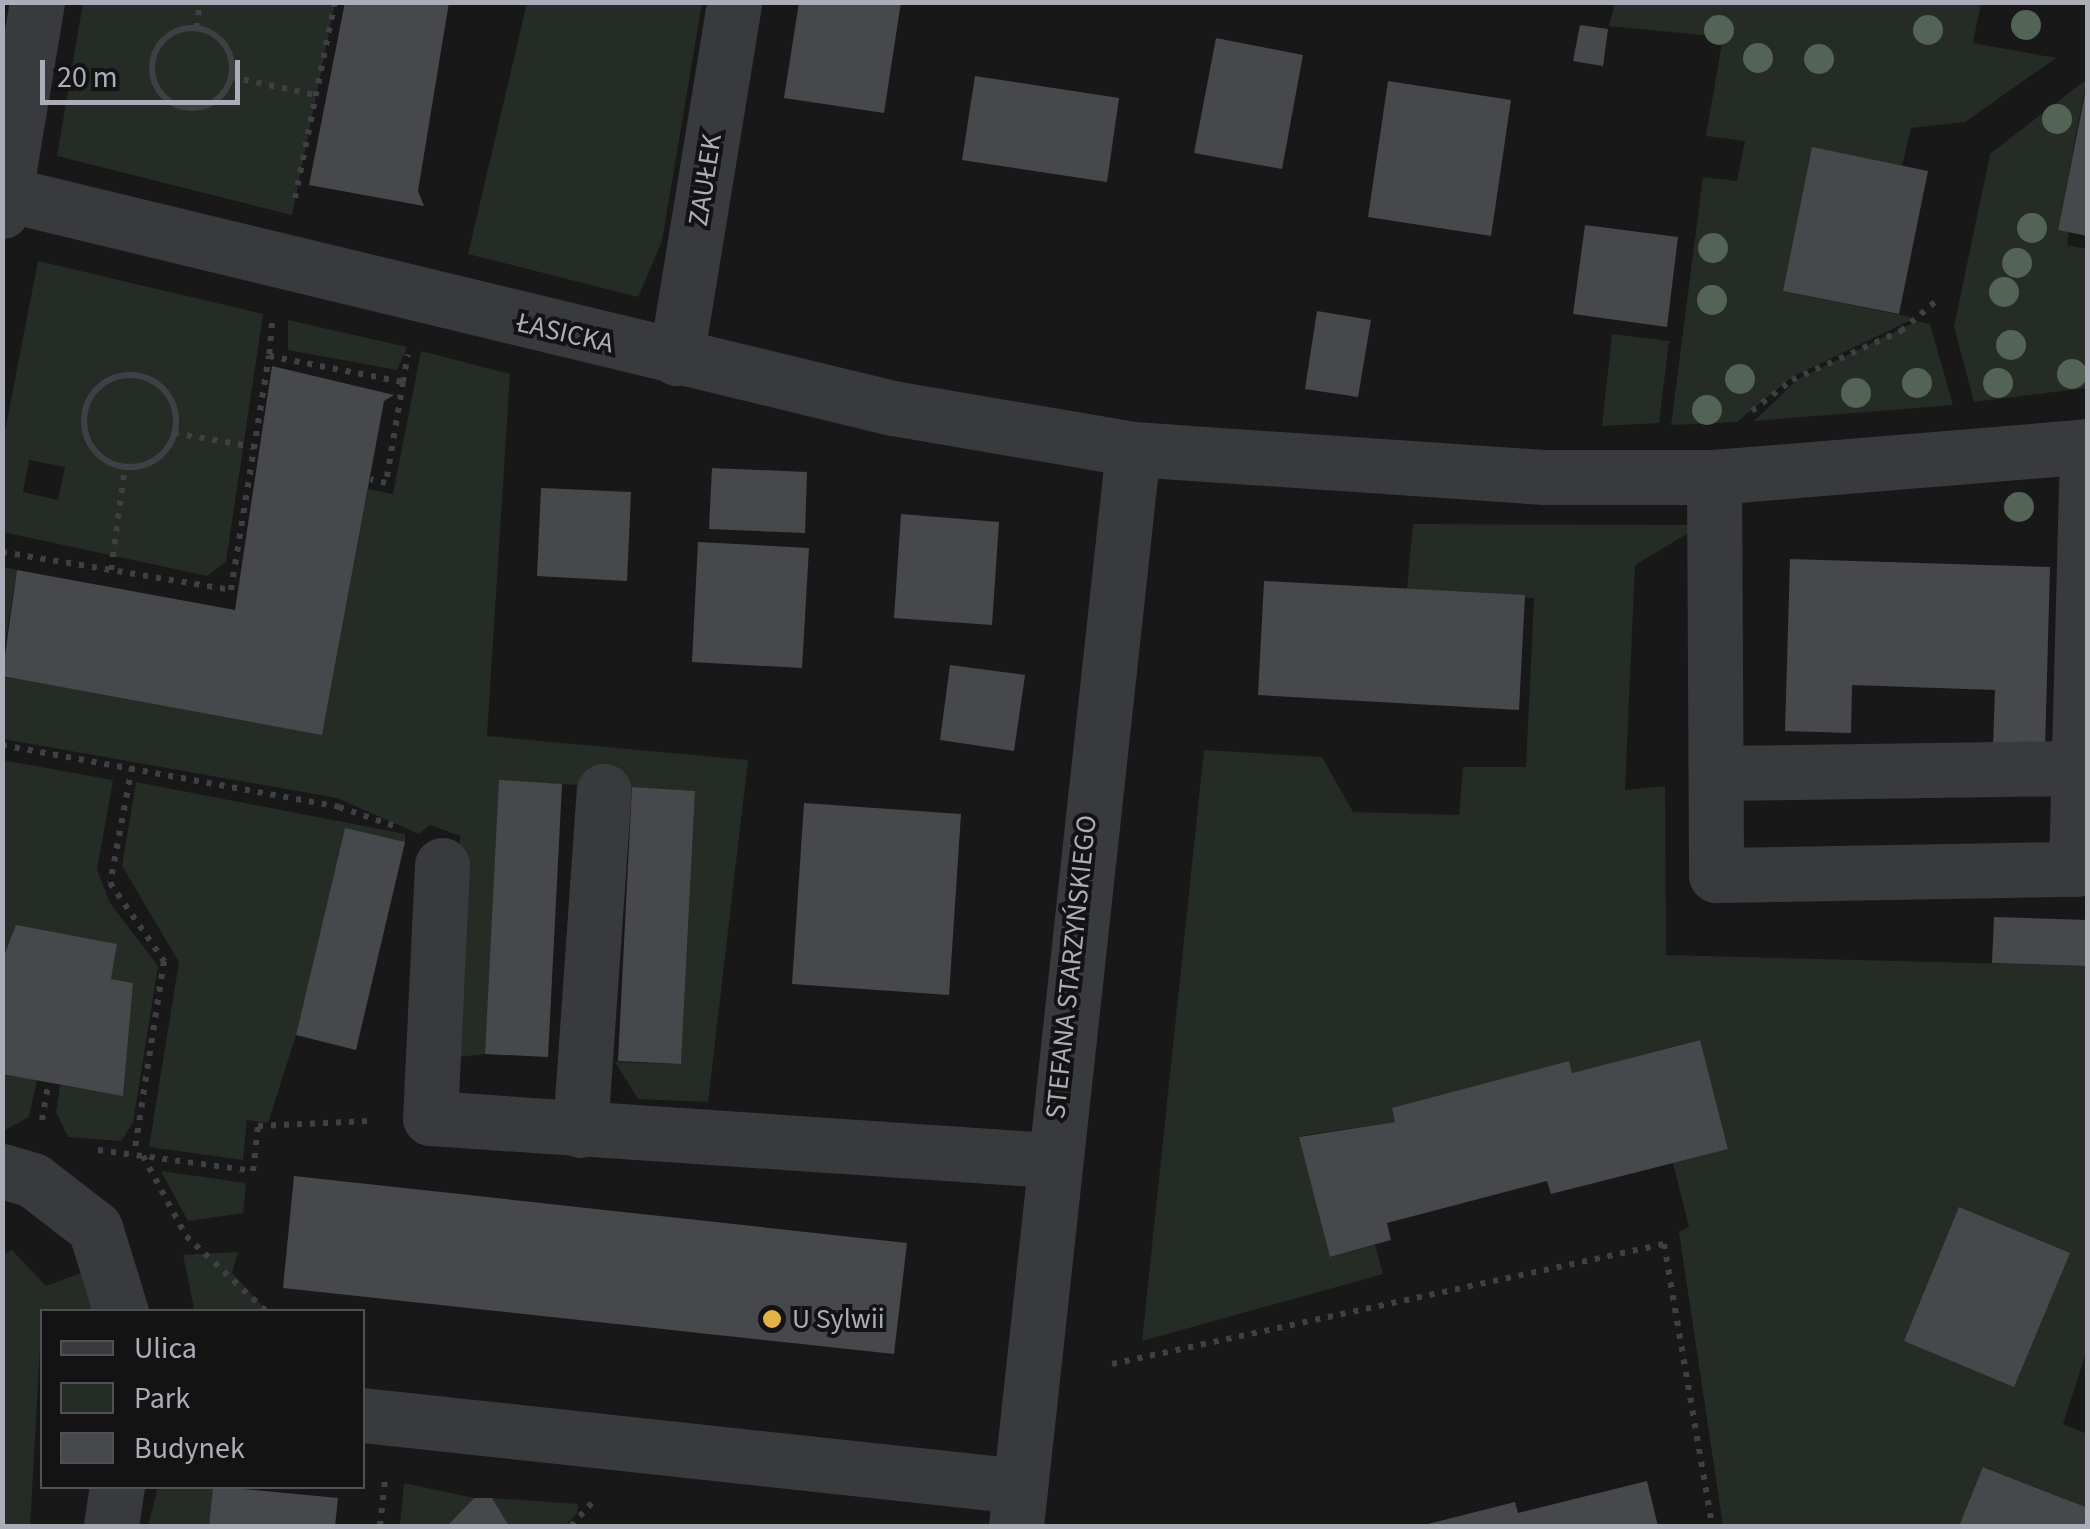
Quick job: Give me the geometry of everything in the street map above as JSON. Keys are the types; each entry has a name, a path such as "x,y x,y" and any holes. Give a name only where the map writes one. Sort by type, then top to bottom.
{"street":[{"path":"4,199 37,2"},
{"name":"ZAUŁEK","path":"676,358 734,2"},
{"name":"ŁASICKA","path":"4,199 676,358 1133,450 1507,475 1714,478 2087,446"},
{"path":"1714,478 1716,875 2076,870 2087,446"},
{"name":"STEFANA STARZYŃSKIEGO","path":"365,1415 1018,1506 1050,1160 1133,450"},
{"path":"1718,774 2076,768"},
{"path":"580,1130 604,791"},
{"path":"442,866 430,1118 1050,1160"},
{"path":"2,1171 34,1180 94,1228 120,1309"},
{"path":"112,1526 117,1489"}],"path":[{"path":"196,28 200,2"},
{"path":"292,215 335,2"},
{"path":"196,28 220,40 232,77 204,107 179,106 158,91 154,53 170,33 196,28"},
{"path":"232,77 316,95"},
{"path":"1742,430 1786,383 1887,339 1935,302"},
{"path":"2,552 232,590 274,307"},
{"path":"370,479 386,483 410,340"},
{"path":"269,356 403,382"},
{"path":"135,375 163,388 174,433 161,455 125,467 88,440 86,409 104,382 135,375"},
{"path":"174,433 254,448"},
{"path":"112,570 125,467"},
{"path":"2,745 339,807 402,829 442,866"},
{"path":"132,767 110,882 164,960 134,1154 253,1171 258,1126 430,1118"},
{"path":"40,1128 49,1082"},
{"path":"143,1156 186,1236 264,1309"},
{"path":"1112,1364 1664,1244 1712,1526"},
{"path":"380,1526 386,1475"},
{"path":"571,1526 597,1498"}],"green space":[{"path":"83,3 335,3 292,215 57,156"},
{"path":"527,3 702,3 662,241 638,297 468,254"},
{"path":"1615,3 1981,3 1973,43 2056,58 1965,122 1911,128 1902,166 1812,148 1783,291 1915,318 1792,377 1737,422 1671,425 1703,177 1737,181 1745,141 1706,136 1723,37 1609,26"},
{"path":"2087,79 2058,229 2069,232 2067,245 2087,249 2087,388 1974,402 1954,327 1990,154"},
{"path":"38,261 263,314 226,562 207,576 3,532 3,441","holes":["29,460 65,467 58,500 23,492"]},
{"path":"288,320 407,347 397,370 288,350"},
{"path":"1917,321 1930,324 1953,405 1754,421 1798,379"},
{"path":"1612,334 1669,341 1659,423 1602,426"},
{"path":"421,351 510,374 487,736 748,760 708,1102 638,1099 615,1062 681,1064 695,791 500,781 485,1054 457,1057 460,836 430,825 419,834 337,798 3,739 2,676 322,734 368,489 393,494"},
{"path":"1413,524 1702,525 1635,565 1625,790 1665,786 1666,955 2087,966 2087,1350 2063,1424 2087,1434 2087,1508 1984,1467 1959,1526 1723,1526 1679,1232 1689,1227 1673,1163 1728,1148 1699,1040 1572,1073 1568,1061 1395,1122 1300,1136 1331,1257 1375,1245 1383,1274 1142,1341 1204,750 1322,757 1353,812 1459,815 1463,767 1526,767 1534,598 1407,589"},
{"path":"2,567 17,570 3,658"},
{"path":"2,760 113,780 97,870 110,903 158,966 133,1123 121,1141 68,1137 56,1112 60,1085 123,1095 132,983 111,979 117,944 16,926 3,961"},
{"path":"136,782 405,834 405,842 345,829 296,1035 268,1123 247,1120 243,1160 149,1147 179,962 122,866"},
{"path":"2,1074 37,1080 29,1117 3,1131"},
{"path":"161,1171 246,1183 243,1213 188,1221"},
{"path":"12,1250 46,1286 94,1268 102,1309 40,1309 30,1526 3,1526 2,1255"},
{"path":"238,1252 232,1273 265,1309 191,1309 183,1255"},
{"path":"404,1483 474,1498 447,1526 400,1526"},
{"path":"157,1489 213,1489 209,1526 148,1526"},
{"path":"492,1498 578,1504 577,1513 565,1526 509,1526"}],"building":[{"path":"345,2 449,2 418,191 424,206 309,185"},
{"path":"799,2 901,2 884,113 784,98"},
{"path":"1580,25 1608,29 1603,66 1573,61"},
{"path":"1216,38 1303,55 1282,169 1194,153"},
{"path":"975,76 1119,98 1107,182 962,160"},
{"path":"1388,81 1511,100 1491,236 1368,217"},
{"path":"2088,89 2088,236 2058,230"},
{"path":"1812,147 1928,171 1899,314 1783,291"},
{"path":"1585,225 1678,237 1667,327 1573,314"},
{"path":"1317,311 1371,320 1358,397 1305,389"},
{"path":"272,366 394,395 384,401 322,735 2,676 17,570 235,610"},
{"path":"712,468 807,472 805,533 709,529"},
{"path":"541,488 631,492 627,581 537,576"},
{"path":"901,514 999,522 992,625 894,618"},
{"path":"698,542 809,548 802,668 692,662"},
{"path":"1790,559 2050,567 2045,749 1993,747 1995,690 1852,685 1851,733 1785,731"},
{"path":"1264,581 1525,595 1519,710 1258,695"},
{"path":"950,665 1025,675 1014,751 940,740"},
{"path":"499,780 562,784 548,1057 485,1054"},
{"path":"632,787 695,791 681,1064 618,1061"},
{"path":"804,803 961,814 949,995 792,984"},
{"path":"345,828 405,842 356,1050 296,1035"},
{"path":"1994,917 2088,920 2088,966 1992,963"},
{"path":"16,925 117,944 111,979 133,983 123,1096 2,1074 2,961"},
{"path":"1700,1040 1728,1149 1551,1194 1547,1181 1387,1223 1391,1240 1330,1257 1299,1137 1395,1122 1392,1108 1569,1061 1572,1073"},
{"path":"294,1176 907,1243 894,1354 283,1288"},
{"path":"1959,1207 2070,1253 2014,1387 1904,1341"},
{"path":"1983,1467 2088,1508 2086,1526 1959,1526"},
{"path":"1647,1481 1658,1526 1420,1526 1515,1502 1518,1513"},
{"path":"213,1489 338,1498 335,1526 209,1526"},
{"path":"474,1498 492,1498 509,1526 447,1526"}],"place":[{"name":"U Sylwii","path":"772,1319"}]}
